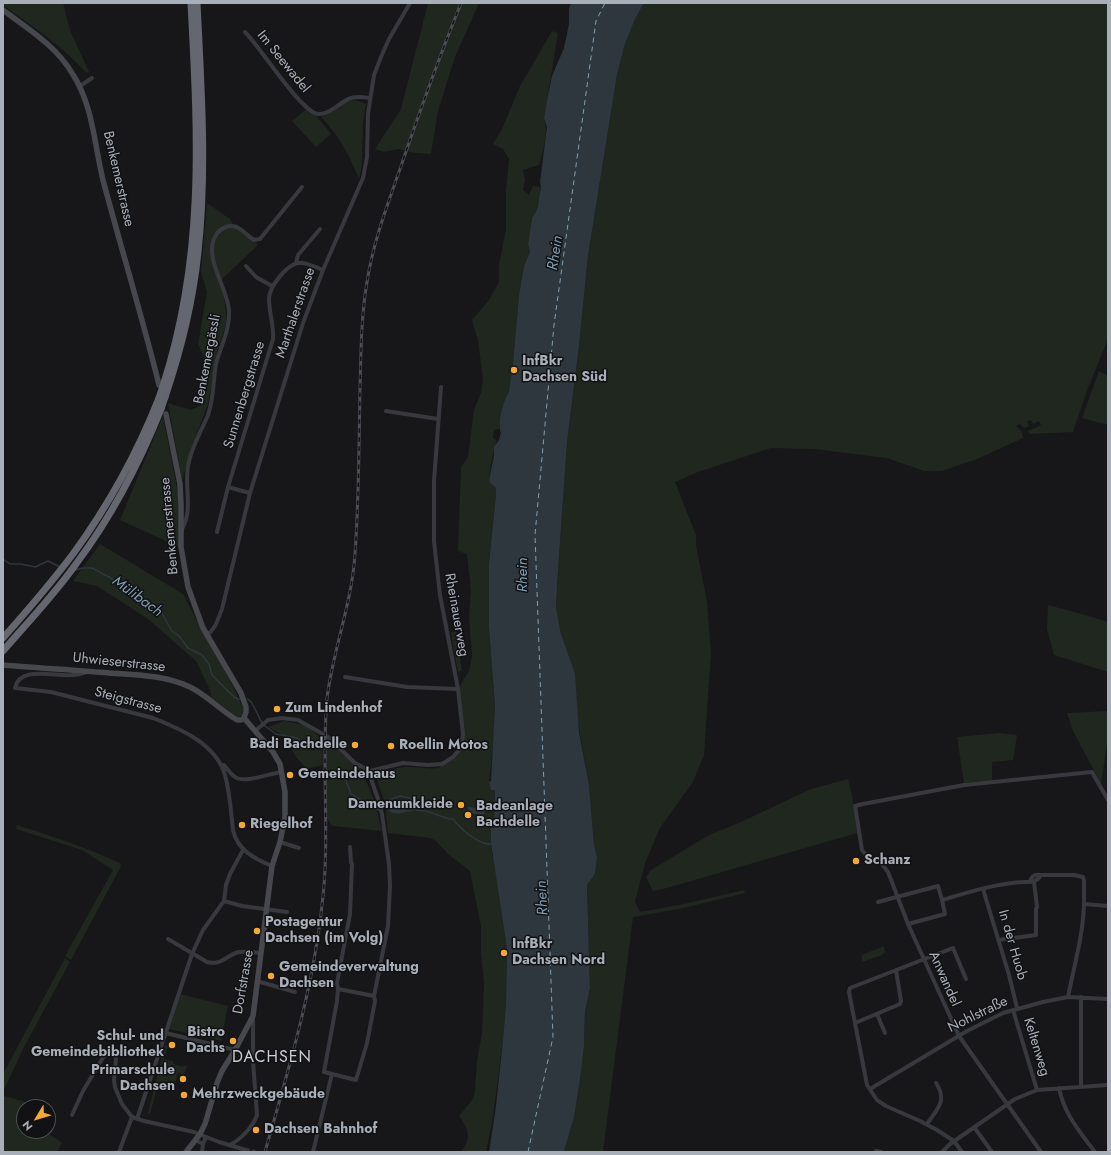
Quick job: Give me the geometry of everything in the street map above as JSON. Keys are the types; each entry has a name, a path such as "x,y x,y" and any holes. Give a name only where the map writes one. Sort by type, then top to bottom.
{"highway":[{"path":"3,650 48,600 90,545 130,478 163,412 161,385 174,351 184,307 194,228 197,149 191,3"},
{"path":"3,638 60,570 109,499 128,466 162,398 179,352 190,308 197,264 200,230 203,140 197,3"}],"street":[{"name":"Marthalerstrasse","path":"207,635 216,624 222,609 250,493 308,309 323,270 363,178 367,157 368,114 374,75 381,57 410,3"},
{"name":"Benkemerstrasse","path":"3,10 54,49 72,71 80,86 90,110 102,174 161,385"},
{"name":"Im Seewadel","path":"245,32 296,98 314,112 319,114 326,113 353,97 370,98"},
{"path":"80,86 92,78"},
{"name":"Benkemergässli","path":"181,532 188,519 188,466 192,450 210,406 216,364 229,322 228,302 213,257 212,248 214,239 218,232 230,226 239,228 254,240 260,239 302,187"},
{"path":"296,263 298,255 320,229"},
{"path":"246,266 256,277 272,286 291,266 296,263 307,264 323,270"},
{"name":"Sunnenbergstrasse","path":"217,532 228,487 274,339 269,298 269,292 272,286"},
{"name":"Rheinauerweg","path":"370,771 403,763 435,766 447,762 459,750 463,734 458,689 440,595 434,541 434,481 438,419 442,386"},
{"path":"386,410 438,419"},
{"name":"Benkemerstrasse","path":"163,412 180,484 183,559 188,587 195,608 207,635 241,693 246,707 244,718"},
{"path":"228,487 250,493"},
{"name":"Uhwieserstrasse","path":"3,666 150,676 178,682 211,699 237,720 244,718"},
{"name":"Steigstrasse","path":"88,671 81,675 37,674 25,676 18,680 15,688 51,692 153,718 168,724 202,742 214,753 221,765"},
{"path":"345,677 407,687 458,689"},
{"name":"Dorfstrasse","path":"186,1152 200,1134 205,1124 216,1083 253,1016 272,866 280,842 286,804 282,772 276,756 258,728 244,718"},
{"path":"258,728 266,720 291,718 305,723 328,736 355,763 370,771 371,780 378,799 385,832 389,864 389,912 385,945 374,996 375,1001 367,1043 356,1080 324,1072 338,989 337,983 350,914 352,864 350,846"},
{"path":"221,765 224,765 235,777 240,779 250,779 282,772"},
{"path":"221,765 226,776 234,835 243,850 257,860 272,866"},
{"name":"Anwandel","path":"1041,1152 959,1036 923,959 888,872 884,866 878,861 867,856 862,850 855,806 964,785 1092,772 1108,800"},
{"path":"280,842 299,848"},
{"path":"137,1119 192,954 203,930 224,901 226,885 230,874 243,850"},
{"path":"998,940 1036,935 1037,907 1032,882 1033,876 1036,874 1074,875 1083,877 1084,904 1082,926 1068,997"},
{"path":"942,900 1002,884 1032,882"},
{"path":"878,902 938,886 945,914 908,924"},
{"name":"In der Huob","path":"983,889 1009,975 1015,1009"},
{"path":"224,901 242,906 267,908 287,912"},
{"path":"1084,904 1108,906"},
{"path":"168,939 207,962 215,963 239,952 261,953"},
{"path":"962,1152 954,1141 927,1124 886,1106 877,1100 867,1085 849,992 850,988 953,948 966,979"},
{"path":"855,1023 900,1004 902,1001 896,970"},
{"path":"258,981 295,992"},
{"path":"338,989 374,996"},
{"name":"Nohlstraße","path":"870,1089 959,1036 1003,1013 1068,997 1108,999"},
{"path":"1081,997 1081,1086"},
{"name":"Keltenweg","path":"1015,1009 1038,1090"},
{"path":"877,1014 885,1033"},
{"path":"230,1145 246,1133 254,1123 257,1115 253,1016"},
{"path":"166,1034 235,1050"},
{"path":"72,1115 79,1098 104,1056 110,1054 115,1056 116,1059 114,1080 118,1096 132,1117 200,1134 246,1150"},
{"path":"313,1152 332,1074"},
{"path":"927,1124 941,1103 941,1090 936,1083"},
{"path":"942,1152 954,1141 974,1127 1027,1093 1038,1090 1108,1085"},
{"path":"1059,1088 1063,1103 1071,1120 1095,1152"},
{"path":"119,1152 132,1117"},
{"path":"974,1127 992,1152"},
{"path":"202,1152 206,1137"},
{"path":"195,1140 203,1144"}],"shaded area":[{"path":"3,3 63,3 70,30 89,72 86,73 57,45 3,5"},
{"path":"428,3 479,3 455,57 438,111 431,154 415,153 398,149 384,152 375,149 401,109"},
{"path":"644,3 1108,3 1108,339 1088,388 1073,432 1030,434 1028,431 1041,425 1039,421 1033,424 1031,420 1027,421 1029,426 1024,428 1020,424 1016,426 1022,432 1023,438 977,459 942,471 924,471 887,458 814,449 771,448 698,472 675,482 696,535 696,545 707,602 711,653 704,755 693,782 660,828 645,863 635,902 640,912 684,904 744,890 745,893 684,908 633,917 603,1152 564,1152 574,1117 584,1047 585,1011 590,989 587,885 595,874 597,857 594,844 589,785 565,648 556,607 558,571 567,443 588,256 617,75 625,44 635,19"},
{"path":"552,31 558,33 544,118 546,130 545,142 539,165 523,170 525,180 523,190 529,195 533,186 541,187 537,210 532,218 528,244 530,252 524,266 519,294 512,375 509,392 503,406 499,429 494,430 493,438 497,441 493,454 489,480 490,483 496,488 496,494 489,563 489,629 495,706 494,737 489,782 491,790 495,789 494,828 491,828 492,854 507,949 506,1002 503,1040 493,1117 486,1152 461,1152 467,1142 468,1134 465,1125 459,1116 473,1099 475,1091 477,1061 482,1033 484,984 481,953 481,926 470,871 448,854 436,841 430,838 388,833 385,803 376,777 378,774 384,776 394,772 394,769 400,768 439,768 442,764 453,757 462,742 458,689 469,671 472,656 469,618 471,591 467,554 458,551 461,467 468,457 474,410 481,393 483,379 478,341 472,320 489,300 499,282 499,264 506,230 506,190 509,159 503,149 493,144 502,129 520,86"},
{"path":"356,100 366,104 363,124 362,165 359,179 343,146 321,117 321,115 347,101"},
{"path":"309,107 331,134 316,147 292,121"},
{"path":"207,203 230,219 233,224 258,245 219,282 224,297 227,322 218,348 208,404 191,450 182,481 168,403 191,410 201,405 208,370 198,344 207,292 201,272"},
{"path":"1099,371 1108,376 1108,425 1082,418"},
{"path":"163,416 178,494 179,547 120,520"},
{"path":"100,544 183,594 227,674 244,710 242,716 237,717 211,697 210,690 196,661 148,619 97,586 73,581"},
{"path":"1048,605 1108,622 1108,672 1054,655 1047,629"},
{"path":"456,631 462,671 458,672 453,647 456,646 453,646 451,632"},
{"path":"1108,711 1108,738 1101,784 1073,731 1067,713"},
{"path":"284,721 306,725 322,739 323,765 307,769 296,757 285,736 268,727"},
{"path":"999,733 1017,735 1013,760 992,762 992,780 964,783 957,737"},
{"path":"325,734 360,767 374,800 382,831 332,826 327,818"},
{"path":"848,779 852,795 857,833 653,891 646,877 651,870 709,835 741,822 811,789"},
{"path":"17,825 69,842 120,863 121,866 71,960 65,956 113,870 82,850 16,829"},
{"path":"884,946 885,952 882,955 862,962 862,955"},
{"path":"65,958 70,962 24,1047 3,1092 3,1074"},
{"path":"180,994 228,1006 221,1041 169,1029"},
{"path":"165,1045 168,1045 162,1067 166,1059 173,1061 173,1064 183,1067 184,1065 187,1066 184,1075 178,1073 173,1092 157,1088 150,1114 148,1113"},
{"path":"4,1096 16,1099 16,1139 56,1138 62,1143 57,1152 3,1152"}],"water":[{"name":"Rhein","path":"571,3 644,3 635,19 625,44 617,75 588,256 567,443 556,607 561,634 575,674 579,732 589,785 594,844 597,857 595,874 587,885 590,989 585,1011 584,1047 580,1080 574,1117 564,1152 489,1152 496,1106 503,1040 506,1002 507,949 491,843 491,828 494,828 495,790 491,790 489,782 491,781 495,706 489,629 489,563 496,488 490,483 489,480 494,456 494,447 499,440 501,433 501,412 509,392 519,294 524,266 530,252 528,244 532,218 537,210 541,187 540,182 547,127 544,118 547,100 552,76 564,48 569,24 569,9"},
{"path":"363,802 386,802 382,812 371,808"},
{"path":"403,802 408,811 397,813 387,809 389,805"},
{"path":"468,807 485,809 484,815 468,813"}],"waterway":[{"name":"Mülibach","path":"3,559 10,564 21,564 35,567 48,561 60,567"},
{"name":"Mülibach","path":"75,570 92,568 111,578 122,589 131,590 145,605 160,610 172,631 179,636 188,648 202,655 209,664 212,675 234,697 240,699"},
{"name":"Mülibach","path":"248,699 252,703 265,726 276,734 297,738 306,748"},
{"name":"Mülibach","path":"343,773 351,794 365,802"},
{"name":"Mülibach","path":"383,802 400,796 410,798 416,810 426,811 453,819 460,827 476,839 487,844 492,844"},
{"name":"Mülibach","path":"408,811 416,809"}],"ferry route":[{"path":"528,1152 553,1037 535,535 554,325 596,21 605,3"}],"tunnel":[{"path":"246,1150 255,1152"}],"railway":[{"path":"265,1152 299,1030 313,968 322,905 326,852 326,706 333,662 350,590 355,554 362,335 367,282 373,253 385,211 414,127 461,3"}],"place":[{"name":"InfBkr Dachsen Süd","path":"514,370"},
{"name":"Zum Lindenhof","path":"277,709"},
{"name":"Badi Bachdelle","path":"355,745"},
{"name":"Roellin Motos","path":"391,746"},
{"name":"Gemeindehaus","path":"290,775"},
{"name":"Damenumkleide","path":"461,805"},
{"name":"Badeanlage Bachdelle","path":"468,815"},
{"name":"Riegelhof","path":"242,825"},
{"name":"Schanz","path":"856,861"},
{"name":"Postagentur Dachsen (im Volg)","path":"257,931"},
{"name":"InfBkr Dachsen Nord","path":"504,953"},
{"name":"Gemeindeverwaltung Dachsen","path":"271,976"},
{"name":"Bistro Dachs","path":"233,1041"},
{"name":"Schul- und Gemeindebibliothek","path":"172,1045"},
{"name":"Primarschule Dachsen","path":"183,1079"},
{"name":"Mehrzweckgebäude","path":"184,1095"},
{"name":"Dachsen Bahnhof","path":"256,1130"}],"district":[{"name":"DACHSEN","path":"272,1058"}]}
